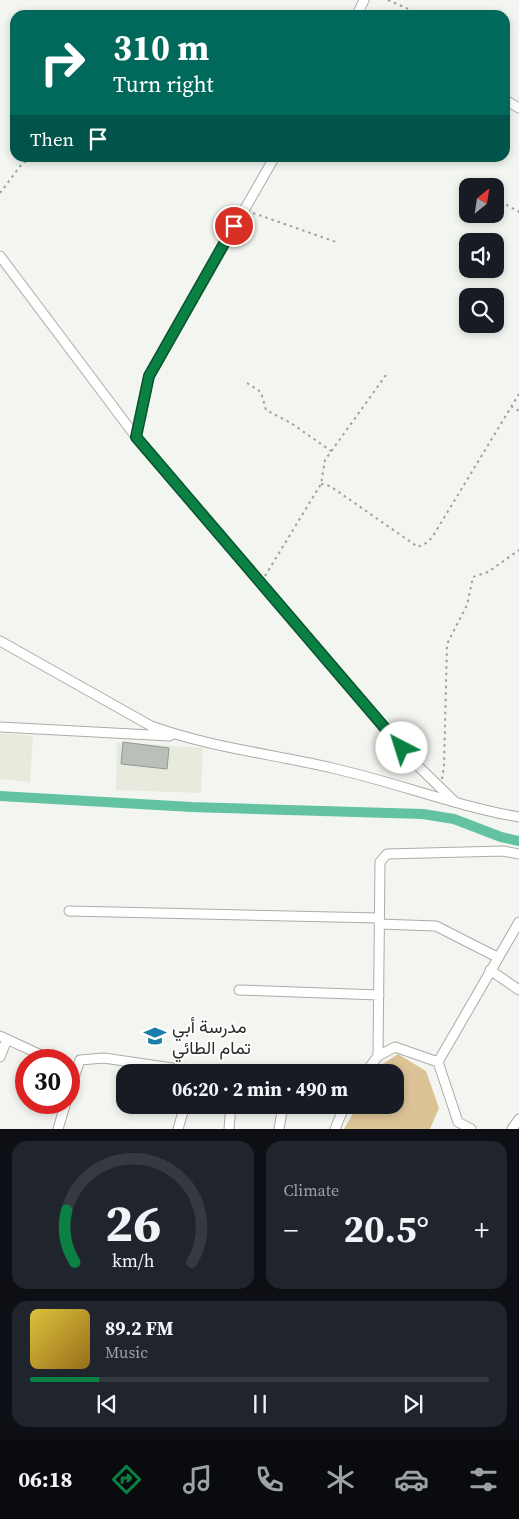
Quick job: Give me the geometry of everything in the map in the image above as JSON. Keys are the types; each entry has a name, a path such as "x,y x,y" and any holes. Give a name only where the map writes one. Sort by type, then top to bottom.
{"street":[{"path":"136,437 149,376 272,162"},
{"path":"0,256 136,437 415,763 454,802"},
{"path":"0,641 151,726 178,736"},
{"path":"0,727 178,736 334,768 487,811 519,817"},
{"path":"378,1056 380,862 387,854 503,851 519,854"},
{"path":"69,911 379,921 436,926 497,957"},
{"path":"471,1129 458,1122 438,1062 497,957 519,922"},
{"path":"490,970 519,990"},
{"path":"239,990 379,996"},
{"path":"0,1057 4,1038 28,1049"},
{"path":"372,1064 378,1056 395,1047 438,1062"},
{"path":"80,1060 104,1058 140,1064"},
{"path":"58,1129 62,1114"},
{"path":"178,1129 182,1114"},
{"path":"229,1129 230,1114"},
{"path":"279,1129 282,1114"},
{"path":"336,1129 342,1114"},
{"path":"512,1129 519,1119"}],"path":[{"path":"388,0 411,10"},
{"path":"0,193 25,162"},
{"path":"504,203 519,212"},
{"path":"243,210 339,243"},
{"path":"261,582 321,484 325,460 386,375"},
{"path":"247,383 261,392 266,410 291,423 331,452"},
{"path":"321,484 330,486 418,547 422,546 432,536 519,394"},
{"path":"511,406 519,411"},
{"path":"440,788 444,768 447,644 467,605 473,577 488,572 519,550"}],"shaded area":[{"path":"0,733 33,736 30,782 0,779"},
{"path":"117,742 203,748 201,793 116,790"},
{"path":"398,1054 426,1071 439,1108 430,1129 344,1129 353,1114 404,1114 404,1064 383,1064"}],"building":[{"path":"123,742 169,748 167,769 121,764"}],"waterway":[{"path":"0,796 192,807 423,814 454,819 501,837 519,841"}],"place":[{"name":"مدرسة أبي تمام الطائي","path":"155,1036"}],"route":[{"path":"234,226 149,376 136,437 402,748"}]}
